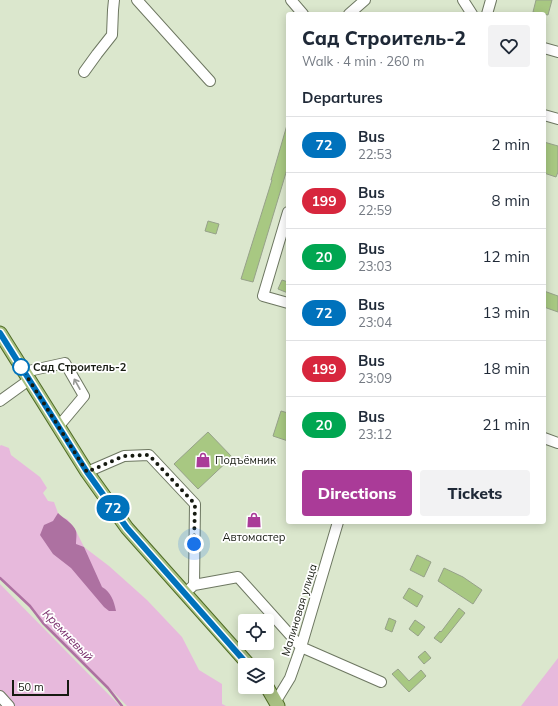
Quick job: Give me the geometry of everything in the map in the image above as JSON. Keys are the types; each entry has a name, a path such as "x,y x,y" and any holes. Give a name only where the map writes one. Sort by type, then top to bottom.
{"main road":[{"path":"0,333 87,472 127,528 189,589 243,658"},
{"path":"271,694 277,704"}],"street":[{"path":"84,72 112,36 114,0"},
{"path":"137,0 210,81"},
{"path":"291,0 301,12"},
{"path":"351,12 365,0"},
{"path":"463,0 471,12"},
{"path":"488,12 491,0"},
{"path":"546,49 558,52"},
{"path":"546,116 558,119"},
{"path":"286,219 263,296 286,302"},
{"path":"0,401 27,376 65,363 84,396 58,427"},
{"path":"546,439 558,443"},
{"path":"87,472 124,456 149,455 195,504 189,589 238,576 301,647 381,682"},
{"name":"Малиновая улица","path":"277,704 290,678 301,647 337,524"},
{"path":"0,696 10,706"}],"shaded area":[{"path":"1,445 9,448 11,455 40,477 47,488 43,493 48,501 54,502 58,513 62,518 67,519 76,531 84,547 109,566 147,600 182,637 199,670 222,684 222,704 226,706 127,706 0,578"},
{"path":"58,513 75,528 76,544 84,547 102,587 108,591 112,597 116,611 109,611 104,607 71,568 53,554 40,535 44,525 53,521"},
{"path":"0,584 120,706 0,706"},
{"path":"558,658 558,706 521,706"}],"building":[{"path":"536,0 552,0 548,15 546,15 546,12 533,12"},
{"path":"286,128 286,173 253,282 241,279"},
{"path":"546,143 558,146 558,172 556,177 546,174"},
{"path":"208,221 219,224 216,234 205,231"},
{"path":"282,280 286,281 286,292 278,289"},
{"path":"546,292 558,296 558,312 546,308"},
{"path":"281,411 286,412 286,440 273,436"},
{"name":"Подъёмник","path":"208,432 232,457 198,489 174,464"},
{"path":"417,555 431,562 424,577 410,570"},
{"path":"444,568 463,577 482,590 473,604 438,581"},
{"path":"409,588 423,596 417,607 403,598"},
{"path":"459,608 465,613 441,643 434,638 440,631 441,632"},
{"path":"389,618 396,621 392,632 385,629"},
{"path":"415,620 425,627 418,636 409,629"},
{"path":"425,651 431,658 424,664 418,657"},
{"path":"398,669 409,681 421,670 426,676 409,692 392,674"}],"waterway":[{"name":"Кремневый","path":"0,578 30,606 43,623 108,688 122,706"}],"bus line":[{"name":"72","path":"0,333 87,472 127,528 242,658"}],"place":[{"name":"Сад Строитель-2","path":"21,367"},
{"name":"Подъёмник","path":"203,460"},
{"name":"Автомастер","path":"254,520"}],"route":[{"path":"21,367 87,472 124,456 149,455 195,504 194,544"}]}
